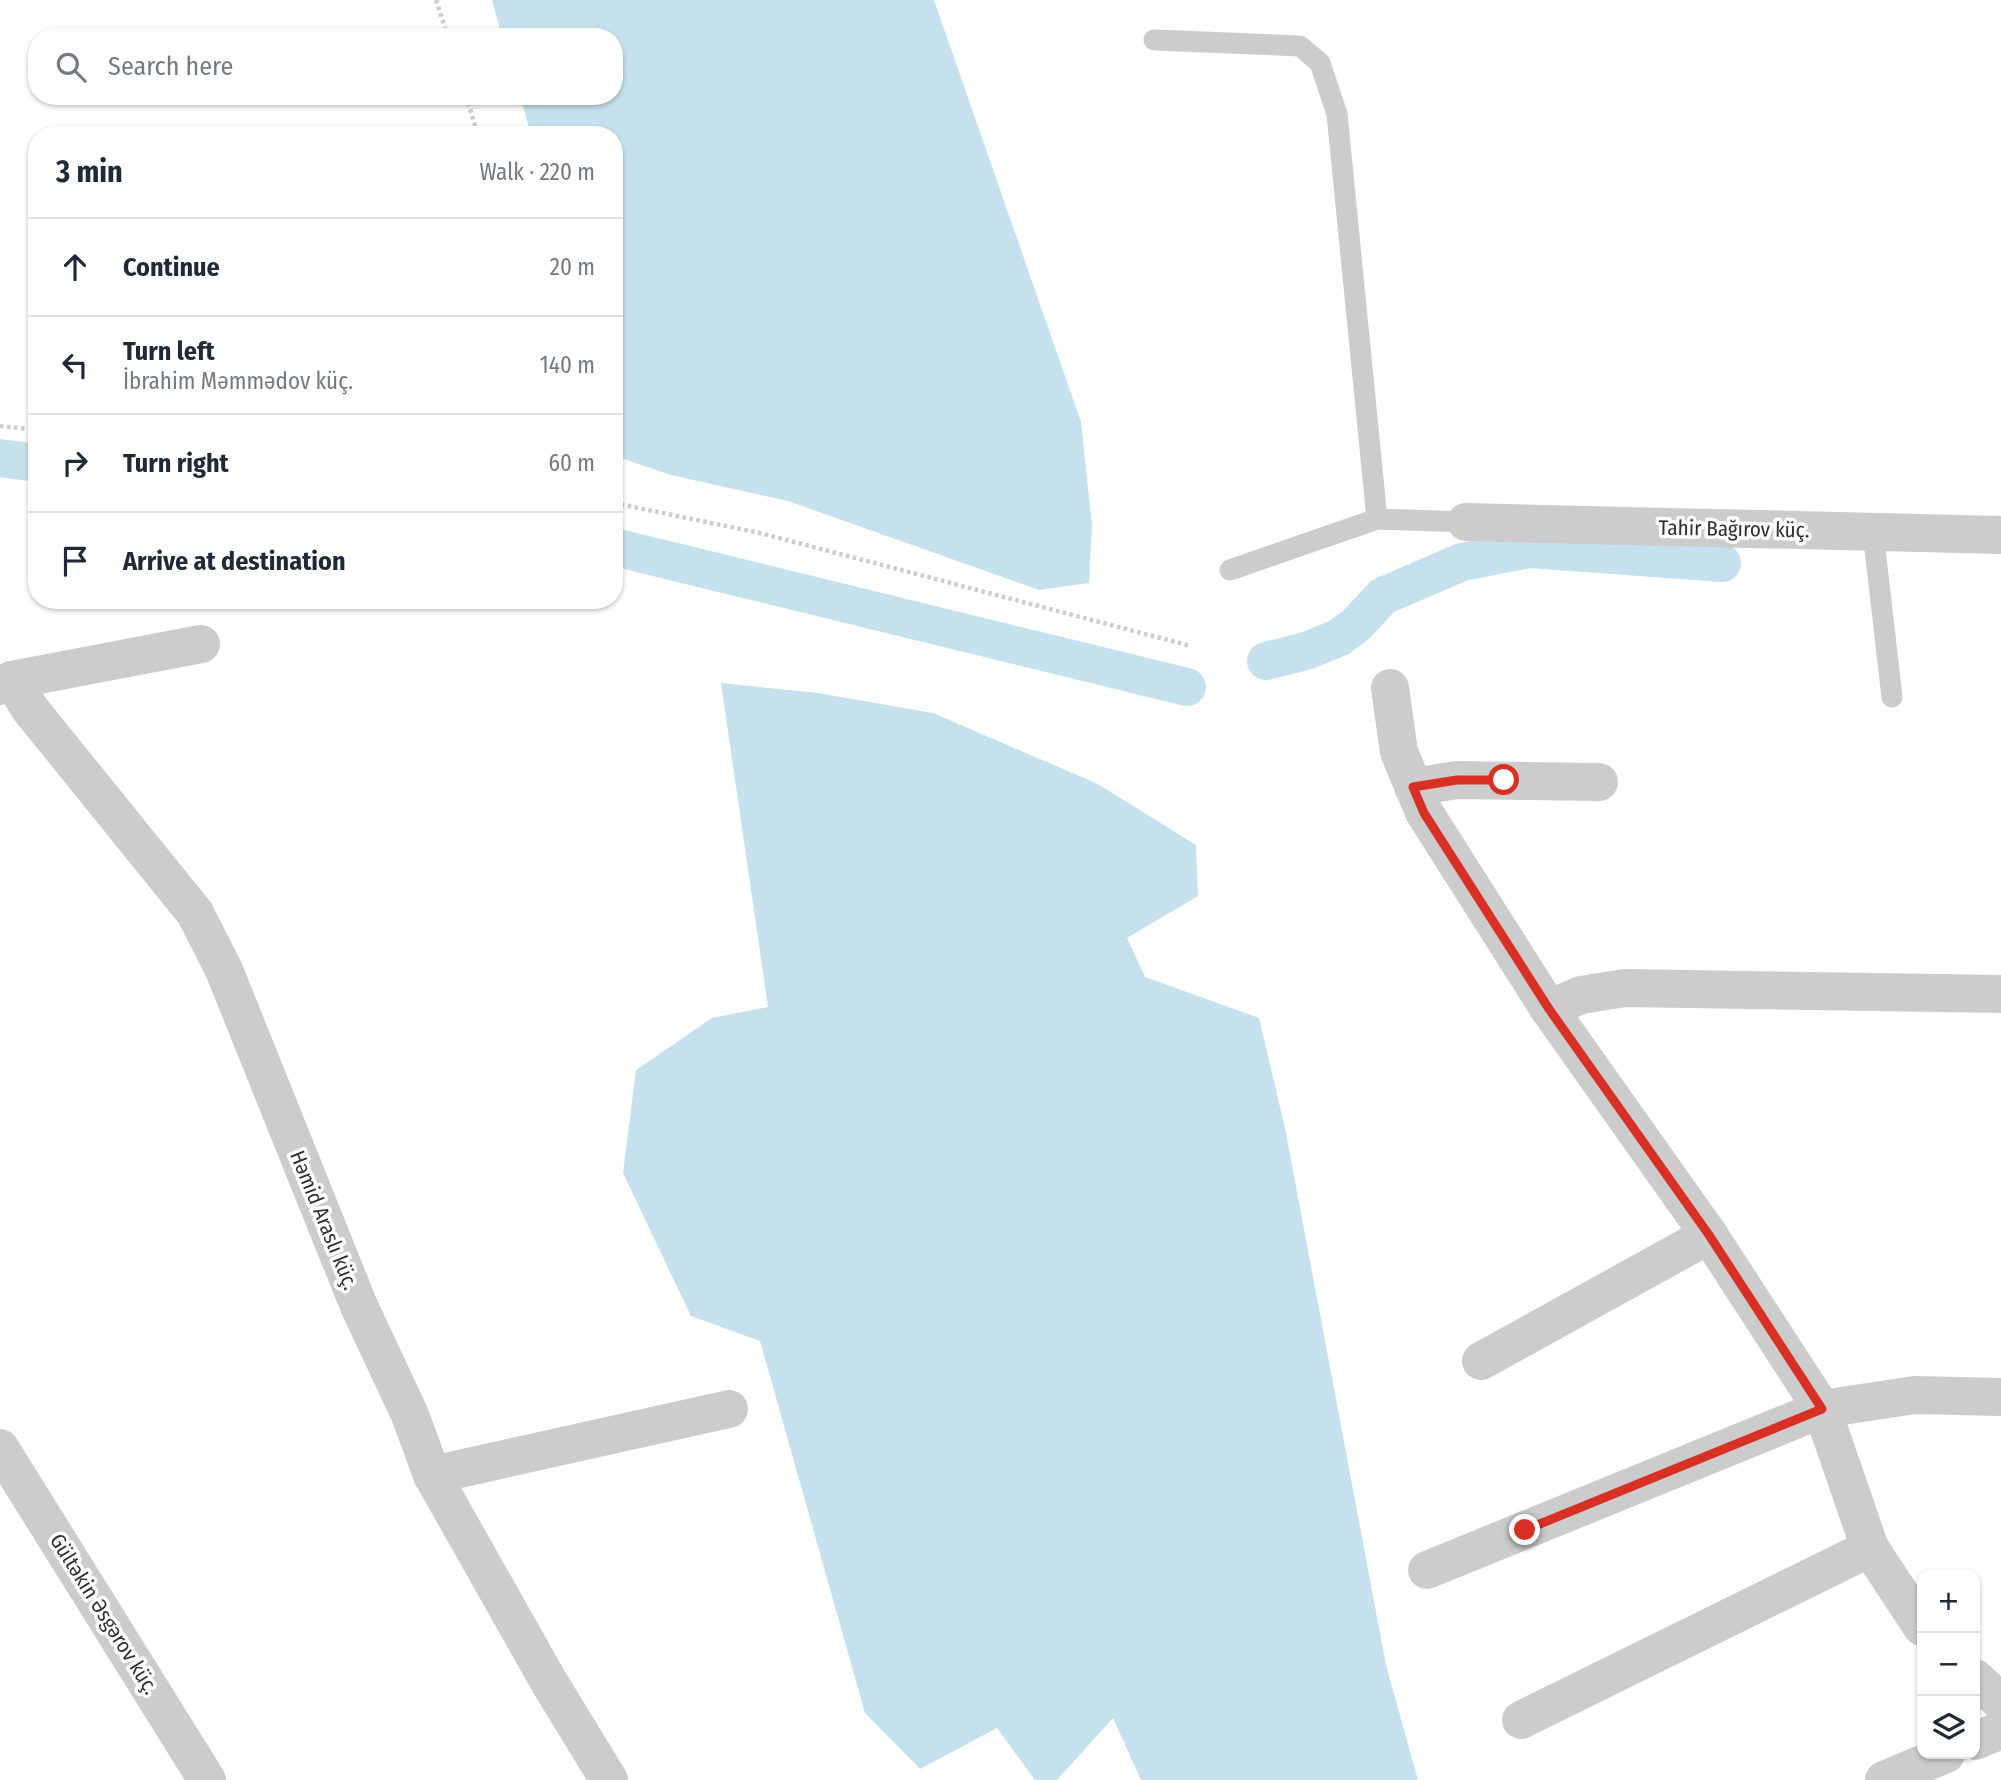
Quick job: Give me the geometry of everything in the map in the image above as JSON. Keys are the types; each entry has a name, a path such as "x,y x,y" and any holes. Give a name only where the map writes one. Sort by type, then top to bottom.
{"street":[{"name":"Tahir Bağırov küç.","path":"1466,522 2001,535"},
{"path":"6,683 201,644"},
{"name":"Həmid Araslı küç.","path":"6,683 30,709 195,914 225,970 359,1306 410,1415 432,1475 549,1682 609,1780"},
{"path":"1390,688 1399,751 1431,824 1549,1009 1709,1235 1822,1409 1870,1548 1917,1619"},
{"path":"1413,787 1457,780 1599,782"},
{"path":"1549,1009 1581,995 1625,988 2001,994"},
{"path":"1480,1361 1709,1235"},
{"path":"1427,1570 1822,1409 1915,1395 2001,1398"},
{"path":"432,1475 729,1409"},
{"name":"Gültəkin Əsgərov küç.","path":"0,1448 207,1780"},
{"path":"1521,1720 1870,1548"},
{"path":"1980,1683 2001,1702"},
{"path":"1980,1739 2001,1730"},
{"path":"1884,1780 1934,1759"}],"lane":[{"path":"1154,40 1300,46 1321,64 1337,114 1377,519"},
{"path":"1230,570 1377,519 1466,522"},
{"path":"1873,532 1892,697"}],"path":[{"path":"436,0 444,28"},
{"path":"469,105 475,126"},
{"path":"0,426 28,429"},
{"path":"623,505 760,533 1191,646"}],"water":[{"path":"492,0 934,0 1081,422 1092,525 1089,583 1039,590 788,501 671,475 623,459 623,126 528,126 523,105 623,105 623,28 500,28"},
{"path":"721,683 818,693 933,713 1096,783 1196,845 1198,896 1127,938 1145,977 1259,1018 1285,1128 1386,1665 1418,1780 1141,1780 1113,1718 1057,1780 1035,1780 997,1728 920,1769 865,1713 760,1341 691,1316 623,1173 636,1070 712,1018 768,1007"}],"waterway":[{"path":"0,458 28,462"},
{"path":"623,549 1187,687"},
{"path":"1266,661 1306,651 1338,638 1356,625 1383,596 1462,562 1530,549 1722,563"}],"route":[{"path":"1504,780 1457,780 1413,787 1424,813 1549,1009 1709,1235 1822,1409 1525,1530"}]}
